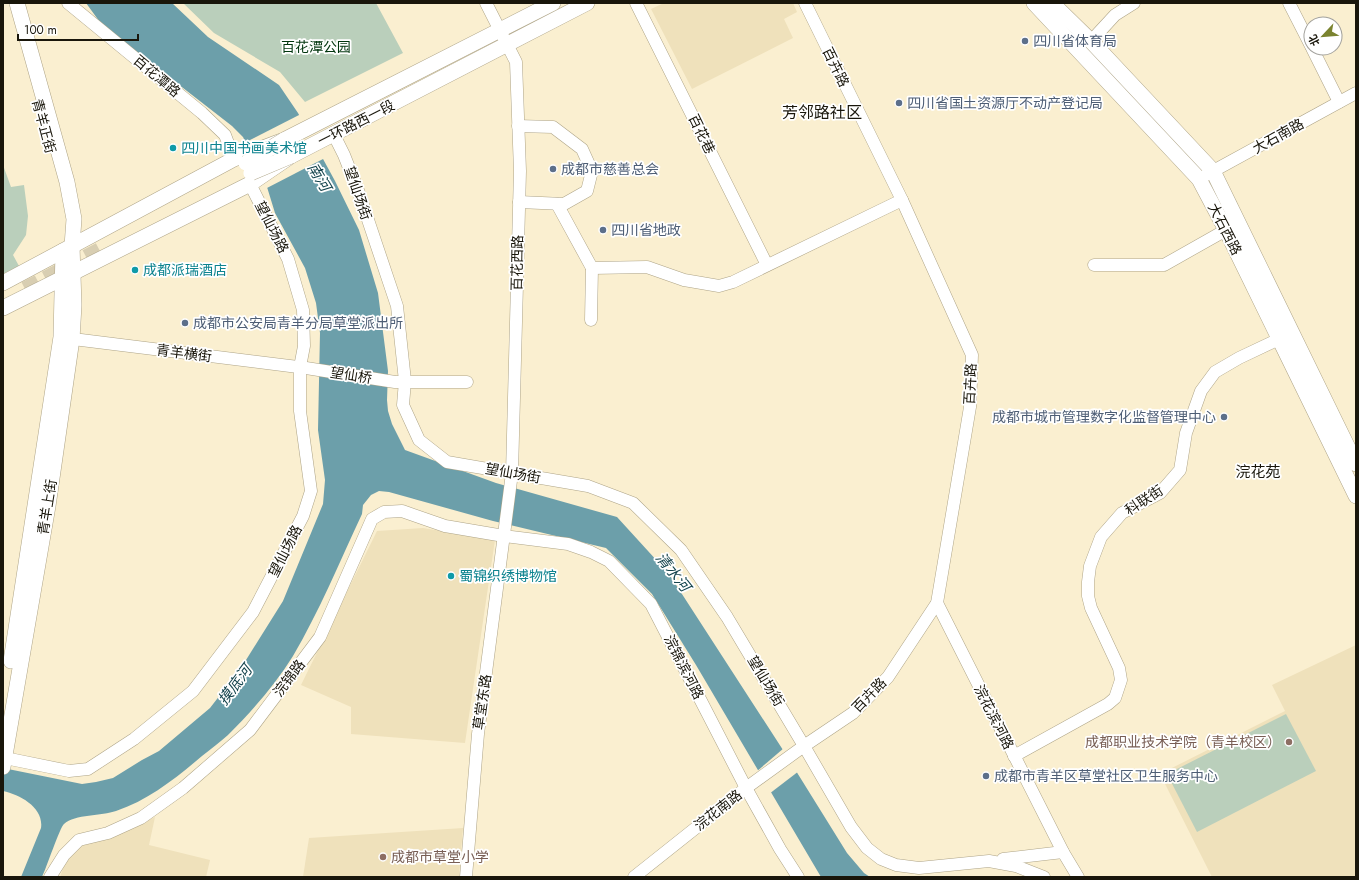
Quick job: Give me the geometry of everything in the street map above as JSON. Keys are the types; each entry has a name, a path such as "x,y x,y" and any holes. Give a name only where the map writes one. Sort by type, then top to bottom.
{"main road":[{"name":"青羊正街","path":"11,3 58,182 66,223 68,249"},
{"name":"青羊正街","path":"17,3 67,182 74,219 68,249"},
{"name":"一环路西一段","path":"247,169 284,140 501,31 553,3"},
{"name":"一环路西一段","path":"247,169 291,156 328,138 587,3"},
{"name":"大石西路","path":"1034,3 1199,179 1226,230 1356,496"},
{"name":"大石西路","path":"1052,3 1091,41 1213,171 1356,464"},
{"path":"3,283 68,249 247,169"},
{"path":"103,243 247,169"},
{"path":"3,308 68,275 247,169"},
{"name":"青羊上街","path":"4,762 48,506 66,338 68,249"},
{"name":"青羊上街","path":"3,712 66,338"}],"street":[{"name":"百花潭路","path":"68,3 202,113 225,135 247,169"},
{"name":"百花西路","path":"486,3 516,62 520,171 512,478 505,532"},
{"name":"百花巷","path":"636,3 767,265"},
{"name":"百卉路","path":"804,746 853,713 888,677 937,603 970,407 972,355 902,200 805,3"},
{"path":"1091,41 1115,15 1134,3"},
{"path":"1289,3 1303,31"},
{"path":"1316,56 1339,102"},
{"name":"大石南路","path":"1199,179 1356,93"},
{"path":"518,126 553,127 582,148 592,171 588,191 564,204 519,202"},
{"name":"望仙场街","path":"328,138 344,155 359,193 397,306 400,381 403,405 419,440 447,462 512,478 588,486 633,503 681,550 727,617 804,746"},
{"name":"望仙场路","path":"4,762 69,771 88,770 134,739 193,691 253,612 303,516 311,491 300,411 304,346 303,310 288,259 247,169"},
{"path":"592,268 647,267 684,280 719,286 733,282 902,200"},
{"path":"557,204 592,268 591,320"},
{"path":"1094,266 1164,265 1226,230"},
{"name":"青羊横街","path":"66,338 303,367"},
{"name":"科联街","path":"1014,756 1108,704 1115,698 1120,680 1119,668 1091,608 1088,596 1090,566 1101,538 1122,514 1160,493 1180,470 1186,433 1202,391 1215,372 1238,358 1279,339"},
{"name":"望仙桥","path":"303,367 400,381 467,382"},
{"name":"浣锦路","path":"50,877 64,855 79,840 108,833 141,818 183,788 250,730 320,637 372,519 384,512 402,511 445,526 505,532"},
{"name":"浣锦滨河路","path":"505,532 568,544 591,552 609,561 651,604 746,788 780,849 798,877"},
{"name":"草堂东路","path":"466,877 478,734 505,532"},
{"name":"浣花滨河路","path":"937,603 1063,852 1078,877"},
{"path":"804,746 851,827 867,848 881,859 896,865 919,868 1063,852"},
{"name":"浣花南路","path":"634,877 746,788 804,746"},
{"path":"989,861 1016,866 1044,877"}],"shaded area":[{"path":"664,3 793,3 797,12 784,19 793,38 692,89 651,9"},
{"path":"423,528 495,540 465,743 351,734 351,707 301,685 377,531"},
{"name":"成都职业技术学院（青羊校区）","path":"1356,645 1356,877 1212,877 1160,774 1285,711 1272,685"},
{"path":"155,817 149,845 210,860 206,877 60,877 71,854 79,847 116,835"},
{"name":"成都市草堂小学","path":"463,828 459,877 303,877 309,838"}],"green space":[{"name":"百花潭公园","path":"183,3 376,3 403,53 305,102 280,72 214,33"},
{"path":"3,165 11,187 24,185 28,216 26,235 13,255 19,266 3,274"},
{"path":"1286,714 1316,771 1197,832 1167,774"}],"water":[{"path":"86,3 172,3 208,37 279,85 298,113 335,181 359,230 378,293 388,371 388,411 392,424 405,450 496,483 617,517 669,574 783,750 847,853 864,873 870,877 821,877 696,665 652,594 606,548 493,521 389,492 379,491 371,495 363,505 362,514 329,586 312,622 293,656 271,687 246,717 222,740 162,788 151,795 110,813 75,818 64,824 59,832 42,877 21,877 41,828 41,821 39,814 24,799 3,791 3,768 82,784 113,778 159,751 210,708 241,668 283,601 323,504 325,480 318,430 320,333 316,303 305,268 275,213 267,187 243,137 232,126 102,25"}],"pier":[{"path":"301,114 325,158 265,189 244,143"},
{"path":"784,748 799,771 769,794 756,772"}],"tunnel":[{"path":"25,289 105,247"}],"place":[{"name":"四川省体育局","path":"1025,41"},
{"name":"四川省国土资源厅不动产登记局","path":"899,103"},
{"name":"四川中国书画美术馆","path":"173,148"},
{"name":"成都市慈善总会","path":"553,169"},
{"name":"四川省地政","path":"603,230"},
{"name":"成都派瑞酒店","path":"135,270"},
{"name":"成都市公安局青羊分局草堂派出所","path":"185,323"},
{"name":"成都市城市管理数字化监督管理中心","path":"1224,417"},
{"name":"蜀锦织绣博物馆","path":"451,576"},
{"name":"成都职业技术学院（青羊校区）","path":"1289,742"},
{"name":"成都市青羊区草堂社区卫生服务中心","path":"986,776"},
{"name":"成都市草堂小学","path":"383,857"}],"district":[{"name":"芳邻路社区","path":"822,112"},
{"name":"浣花苑","path":"1258,472"}],"water label":[{"name":"南河","path":"319,177"},
{"name":"清水河","path":"673,572"},
{"name":"摸底河","path":"235,685"}]}
